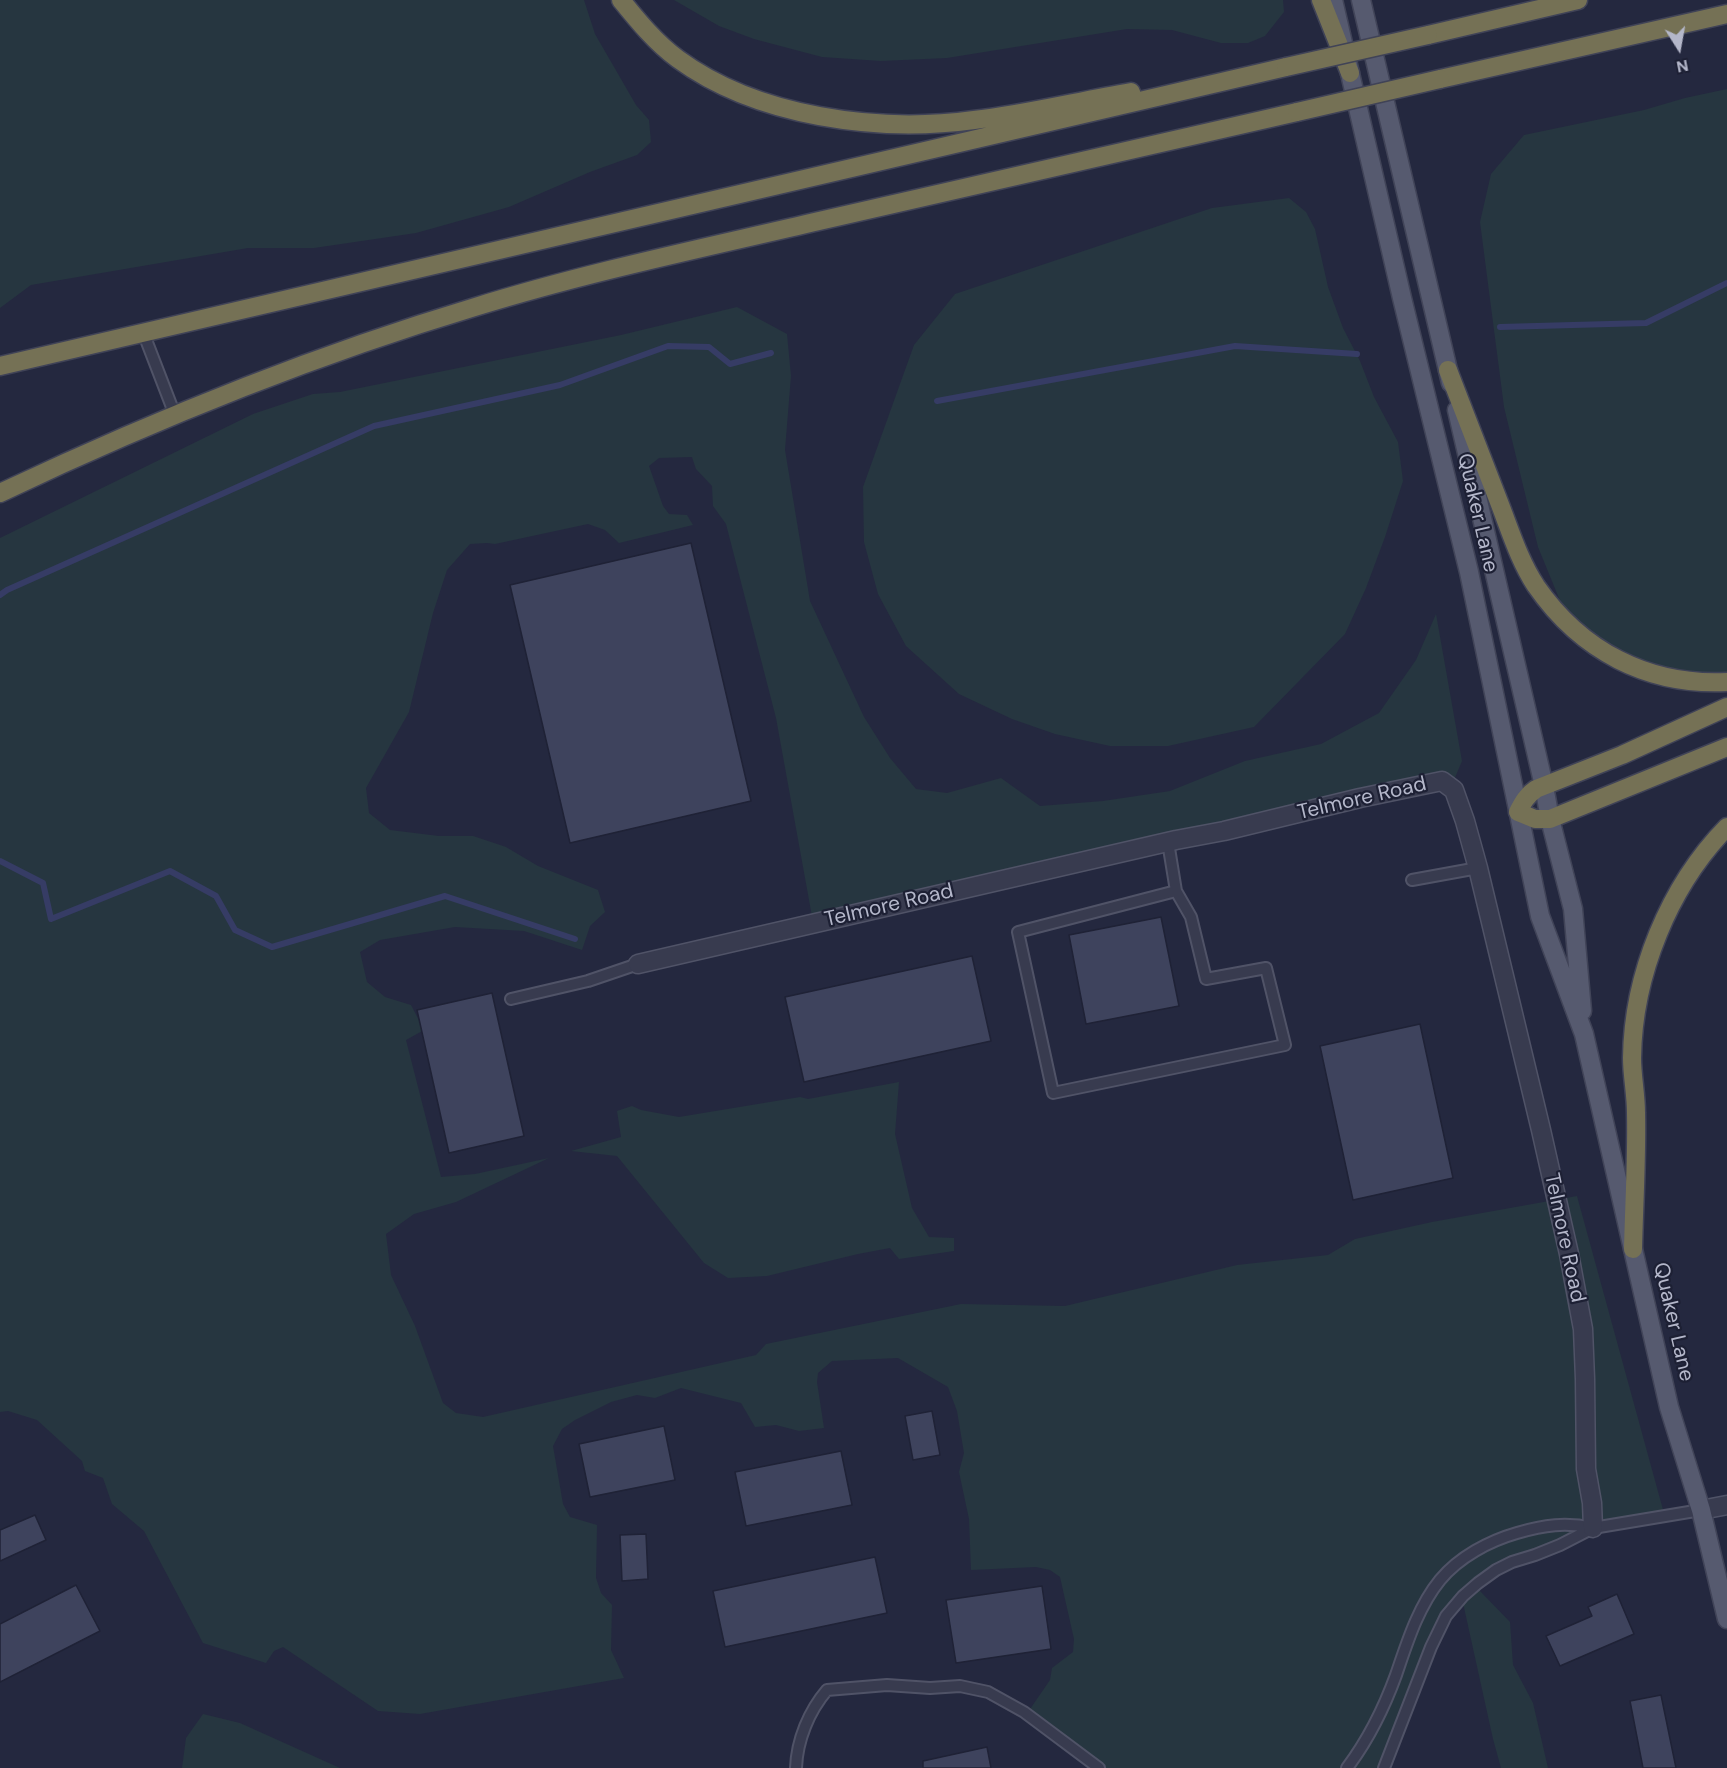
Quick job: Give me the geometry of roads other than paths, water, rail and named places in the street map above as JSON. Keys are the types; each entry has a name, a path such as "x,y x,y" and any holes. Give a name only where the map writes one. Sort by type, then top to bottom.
{"highway":[{"path":"621,0 649,32 677,58 731,91 790,110 852,120 915,124 974,120 1286,67"},
{"path":"1321,0 1350,73"},
{"path":"0,366 1578,0"},
{"path":"0,493 76,457 277,373 379,337 478,306 702,248 1727,14"},
{"path":"1658,30 1727,20"},
{"path":"1448,370 1513,540 1535,584 1550,604 1568,624 1585,638 1629,666 1673,680 1727,682"},
{"path":"1727,707 1631,751 1544,786 1529,794 1518,812 1535,819 1550,819 1727,747"},
{"path":"1633,1250 1636,1111 1632,1057 1641,989 1650,956 1671,906 1702,857 1727,827"}],"main road":[{"name":"Quaker Lane","path":"1333,0 1469,572 1540,916 1584,1034 1669,1407 1701,1510 1727,1619"},
{"name":"Quaker Lane","path":"1361,0 1550,819 1573,909 1584,1034"}],"street":[{"name":"Telmore Road","path":"638,964 1442,781 1454,790 1466,821 1569,1254 1583,1329 1586,1469 1592,1503 1593,1528"},
{"path":"1701,1510 1727,1505"}],"lane":[{"path":"143,332 175,415"},
{"path":"1168,842 1176,891 1191,917 1206,980 1266,968 1285,1045 1053,1093 1018,932 1176,891"},
{"path":"1412,880 1478,868"},
{"path":"511,999 588,981 638,964"},
{"path":"1384,1768 1431,1647 1446,1616 1463,1596 1496,1570 1560,1545 1593,1528 1701,1510"},
{"path":"1347,1768 1376,1721 1411,1633 1441,1580 1472,1553 1503,1537 1553,1525 1574,1524 1593,1528"},
{"path":"796,1768 804,1730 814,1706 827,1690 887,1685 930,1688 960,1686 988,1692 1024,1712 1099,1768"}],"waterway":[{"path":"1500,327 1646,323 1727,283"},
{"path":"0,595 374,426 560,385 668,346 709,347 730,364 771,353"},
{"path":"937,401 1235,346 1357,354"},
{"path":"0,861 43,883 51,919 170,871 216,896 235,930 272,947 445,896 575,939"}]}
